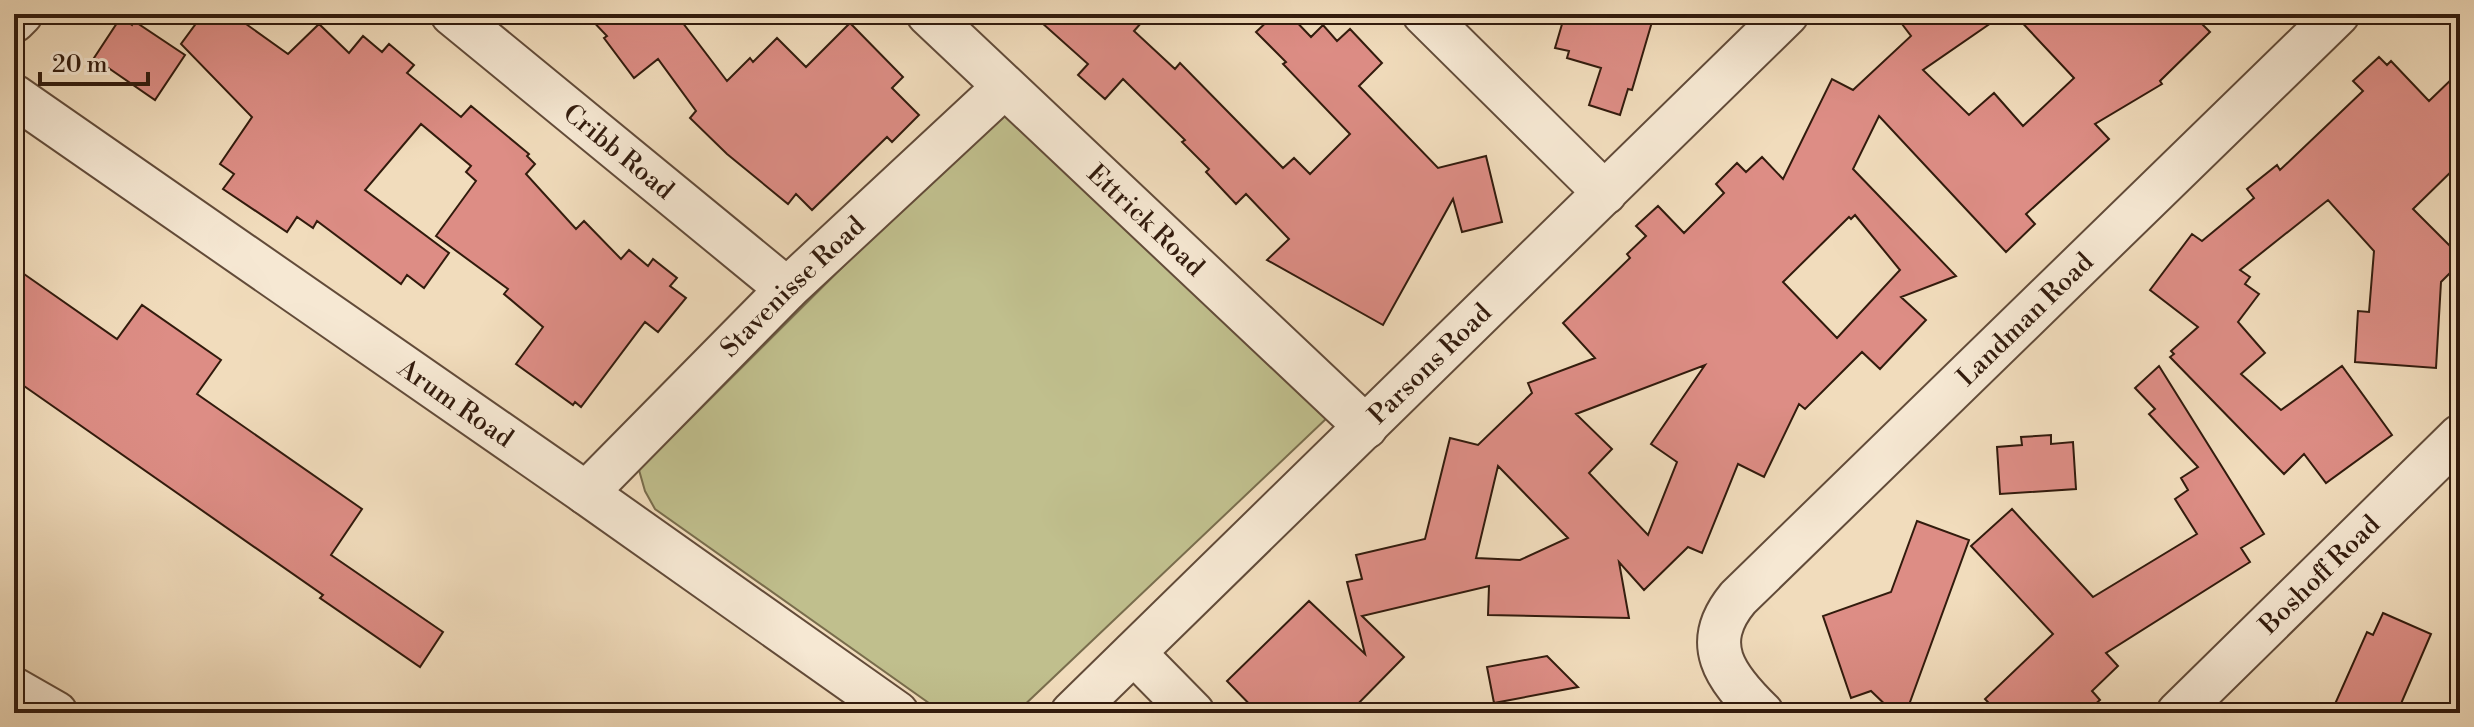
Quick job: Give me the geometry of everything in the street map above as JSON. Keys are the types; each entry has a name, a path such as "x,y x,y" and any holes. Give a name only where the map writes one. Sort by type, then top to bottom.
{"street":[{"path":"14,21 21,14"},
{"name":"Cribb Road","path":"452,14 787,289"},
{"name":"Ettrick Road","path":"928,14 1366,427"},
{"path":"1424,14 1605,193"},
{"name":"Parsons Road","path":"1072,713 1787,14"},
{"name":"Landman Road","path":"1762,713 1726,672 1721,656 1719,631 1724,615 1738,598 2338,14"},
{"name":"Stavenisse Road","path":"586,493 787,289 1004,87"},
{"name":"Arum Road","path":"14,96 897,713"},
{"name":"Boshoff Road","path":"2178,713 2460,436"},
{"path":"1134,653 1193,713"},
{"path":"14,689 56,713"}],"shaded area":[{"path":"1007,113 1328,417 1016,713 943,713 655,509 645,491 639,470 994,116"}],"building":[{"path":"203,14 232,14 288,54 319,24 349,53 363,36 382,52 389,44 414,65 407,73 461,117 471,106 529,154 527,156 535,164 526,174 576,229 584,221 621,259 629,250 648,266 653,259 677,278 670,286 686,298 658,332 645,322 581,407 575,402 573,405 516,364 543,327 504,294 508,289 436,236 476,181 466,172 471,166 421,124 365,190 449,253 424,288 407,275 401,284 317,221 313,228 297,217 287,232 223,189 234,174 220,164 252,117 181,44"},
{"path":"586,14 676,14 727,81 750,58 753,62 777,38 806,67 850,23 903,77 892,88 919,115 892,142 887,137 812,210 796,194 788,204 727,154 690,118 696,111 658,59 634,78 604,38 607,36"},
{"path":"1032,14 1149,14 1134,31 1175,69 1180,63 1283,168 1294,158 1310,174 1350,134 1256,32 1275,14 1289,14 1311,37 1323,25 1337,41 1350,29 1382,63 1359,86 1438,168 1486,156 1502,222 1462,232 1453,199 1383,325 1267,260 1289,239 1246,194 1236,204 1206,172 1209,169 1182,142 1185,140 1123,79 1105,99 1078,75 1088,64"},
{"path":"1565,14 1627,14 1652,22 1632,90 1628,89 1620,115 1589,105 1601,68 1567,58 1569,51 1555,48"},
{"path":"1917,14 2004,14 1923,70 1969,115 1994,93 2023,126 2074,78 2014,14 2192,14 2210,32 2160,81 2162,84 2095,124 2109,139 2026,214 2035,224 2006,252 1879,116 1853,169 1956,276 1901,297 1926,320 1880,369 1862,352 1805,409 1799,404 1764,477 1738,464 1702,553 1688,547 1644,590 1619,562 1629,618 1488,615 1489,586 1362,616 1404,657 1349,713 1258,713 1227,681 1309,601 1365,654 1347,582 1362,579 1356,555 1425,539 1450,438 1478,445 1532,393 1528,383 1595,358 1563,323 1630,258 1627,254 1646,236 1636,226 1658,206 1684,233 1724,193 1716,184 1737,163 1746,172 1762,157 1783,179 1832,79 1853,90 1911,36 1902,24","holes":["1855,215 1900,270 1837,338 1783,282 1849,217 1851,219","1705,365 1651,444 1677,462 1648,535 1589,473 1612,449 1576,414","1498,466 1568,538 1520,560 1476,558"]},
{"path":"121,17 132,25 134,21 185,55 155,100 94,58"},
{"path":"2379,57 2387,65 2391,61 2429,101 2460,71 2460,163 2413,209 2460,256 2460,263 2441,282 2436,368 2355,362 2358,311 2369,312 2374,251 2328,200 2240,270 2250,277 2245,284 2259,294 2238,322 2265,353 2241,374 2281,410 2342,366 2392,435 2326,483 2304,454 2284,474 2170,357 2174,354 2171,351 2198,327 2150,290 2192,234 2202,241 2254,198 2247,189 2277,165 2280,170 2363,91 2353,81"},
{"path":"14,267 117,339 142,305 221,360 197,394 362,509 331,555 443,632 420,667 320,598 323,595 14,379"},
{"path":"2159,366 2264,534 2241,548 2250,562 2106,653 2118,666 2092,691 2100,700 2085,713 1998,713 1985,699 2053,634 1971,546 2012,509 2093,597 2197,534 2175,499 2188,490 2181,478 2198,467 2149,414 2155,409 2135,388"},
{"path":"2051,435 2051,444 2073,442 2076,489 2000,494 1997,447 2022,445 2021,437"},
{"path":"1917,521 1969,540 1906,713 1894,713 1871,691 1851,698 1823,616 1891,592"},
{"path":"2383,613 2431,634 2397,713 2331,713 2367,632 2373,635"},
{"path":"1547,656 1578,687 1494,703 1487,667"}]}
